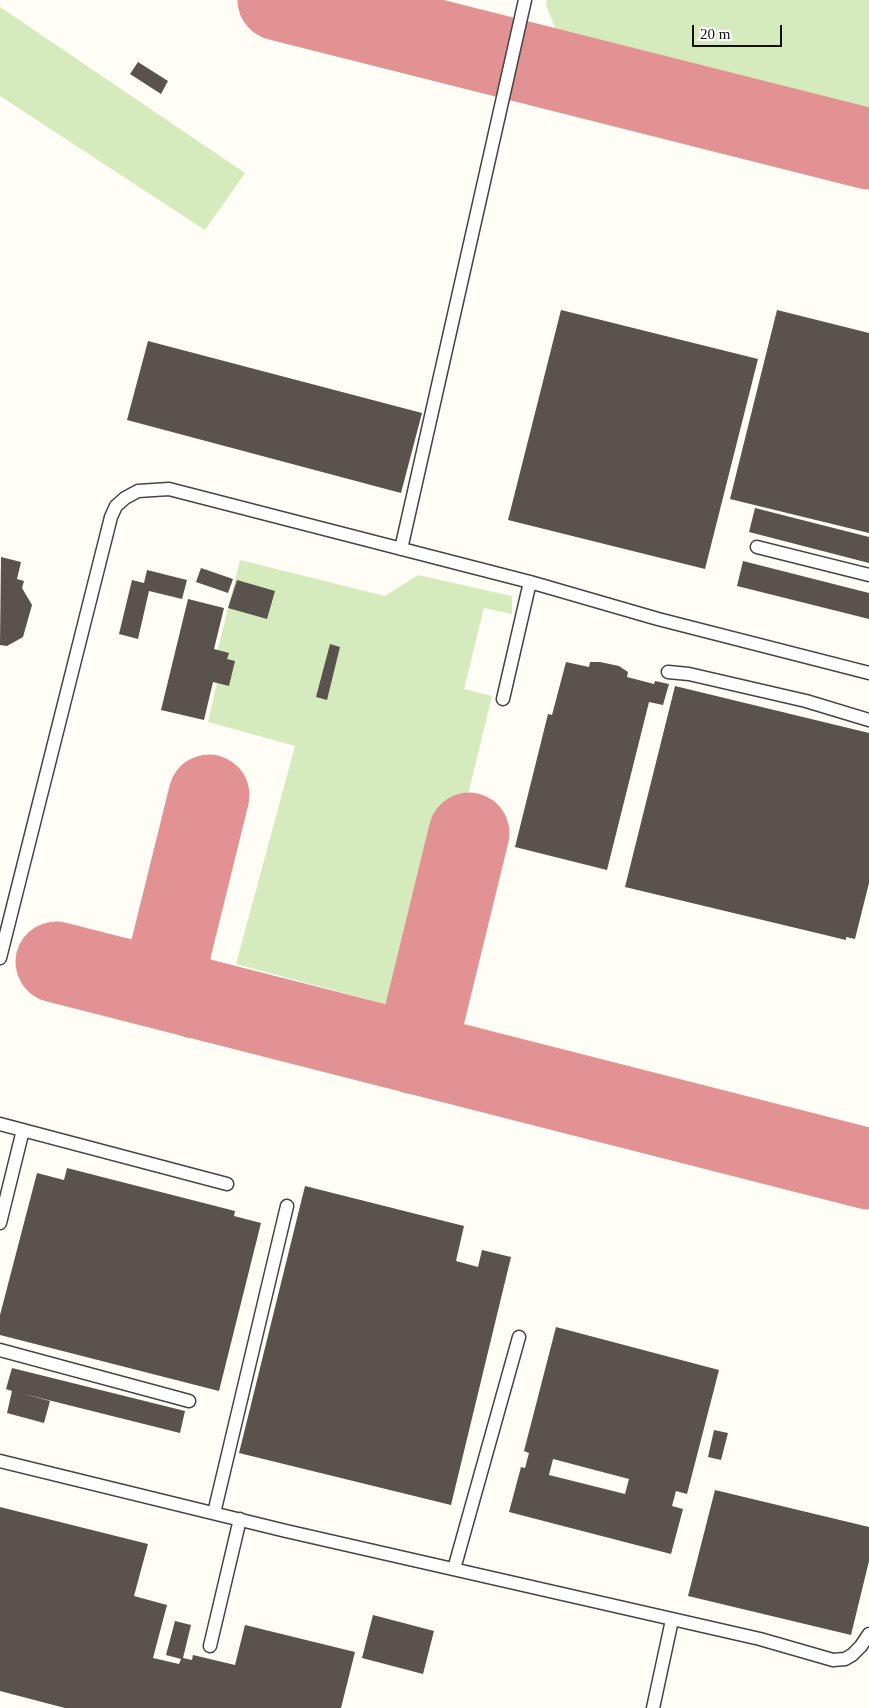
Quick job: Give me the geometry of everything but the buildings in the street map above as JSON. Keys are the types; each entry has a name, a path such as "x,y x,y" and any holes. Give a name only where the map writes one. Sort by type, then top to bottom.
{"lane":[{"path":"401,549 525,0"},
{"path":"0,958 108,528 116,506 125,498 138,491 169,489 530,582 658,619 869,674"},
{"path":"757,547 869,575"},
{"path":"503,698 530,582"},
{"path":"668,672 689,674 806,700 869,720"},
{"path":"0,1124 227,1184"},
{"path":"0,1224 22,1130"},
{"path":"214,1513 286,1206"},
{"path":"454,1569 519,1337"},
{"path":"0,1350 189,1401"},
{"path":"0,1461 240,1520 760,1639 833,1660 852,1655 869,1634"},
{"path":"210,1646 240,1520"},
{"path":"652,1708 672,1620"}],"green space":[{"path":"547,0 869,0 869,109 556,30 546,5"},
{"path":"0,7 245,173 205,230 0,96"},
{"path":"240,560 385,596 418,575 512,596 512,614 484,608 464,689 492,696 415,1012 236,964 295,746 208,722 217,683 210,681"}],"taxiway":[{"path":"278,0 869,149"},
{"path":"195,998 183,990 177,983 173,976 169,957 209,795"},
{"path":"415,1054 469,833"},
{"path":"56,962 869,1169"}]}
